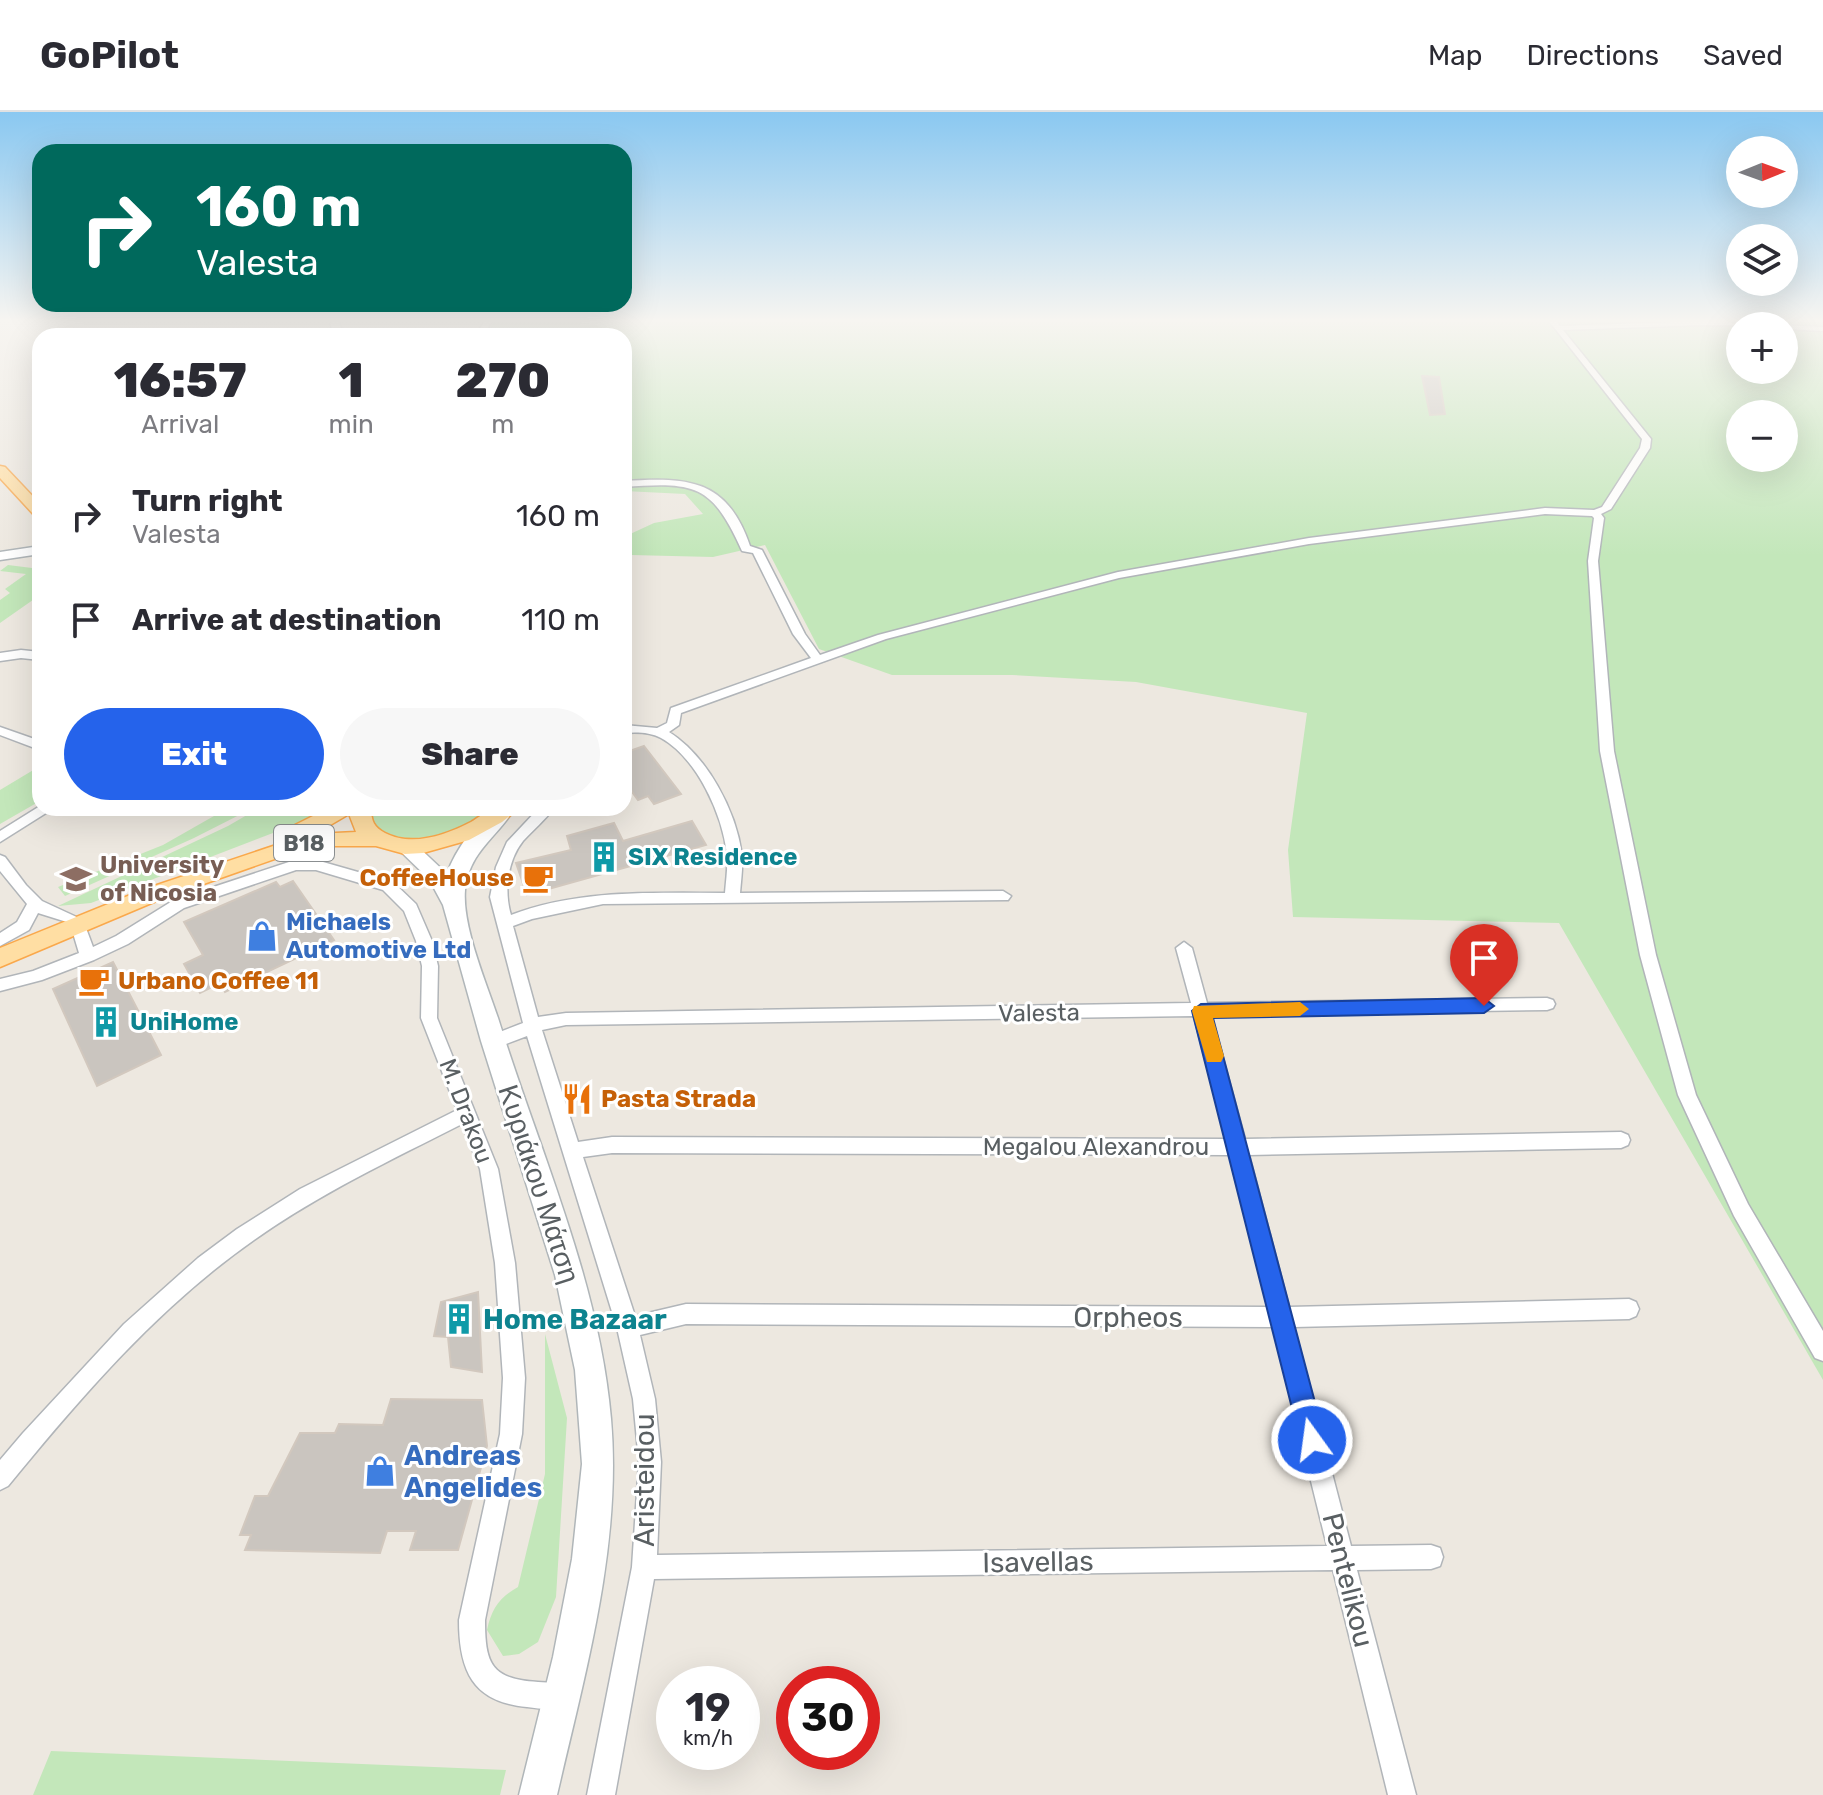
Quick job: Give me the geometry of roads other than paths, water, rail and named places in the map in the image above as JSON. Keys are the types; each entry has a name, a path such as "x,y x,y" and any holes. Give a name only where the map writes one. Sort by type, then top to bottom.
{"main road":[{"path":"0,470 32,504"},
{"path":"0,556 32,551"},
{"name":"B18","path":"0,958 73,921 298,833 332,816"},
{"path":"360,816 361,824 377,839 406,847 453,837 496,816"},
{"name":"Κυριάκου Μάτση","path":"454,908 462,856 500,816"},
{"name":"B18","path":"0,947 302,843 336,838 377,839"},
{"name":"Κυριάκου Μάτση","path":"406,847 440,878 454,908 493,1042 566,1267 589,1365 597,1421 597,1479 590,1540 561,1696 538,1795"}],"street":[{"path":"632,737 673,725 675,711 817,659 979,610 1118,575 1309,541 1545,511 1595,513 1606,509 1645,448 1647,439 1616,400"},
{"path":"632,484 683,481 707,490 733,519 746,549 757,550 793,623 817,659"},
{"path":"1595,513 1599,518 1593,561 1607,751 1652,969 1687,1095 1741,1210 1823,1351"},
{"path":"0,657 32,655"},
{"path":"632,730 668,736 707,781 722,811 734,853 732,896"},
{"path":"0,731 32,743"},
{"path":"0,837 34,816"},
{"name":"Aristeidou","path":"539,816 514,842 497,889 532,1026 628,1328 644,1399 650,1462 644,1567 601,1795"},
{"path":"0,860 34,905 50,915 73,921 88,956"},
{"name":"M. Drakou","path":"0,985 36,976 88,956 122,940 179,904 295,865 316,865 388,886 413,912 430,966 429,1018 489,1169 505,1263 514,1378 511,1434 472,1620 470,1648 477,1669 486,1682 502,1689 561,1696"},
{"path":"506,923 529,914 603,899 1003,896"},
{"path":"0,940 23,926 34,905"},
{"name":"Pentelikou","path":"1184,948 1282,1317 1402,1795"},
{"name":"Valesta","path":"532,1026 566,1019 1547,1004"},
{"path":"493,1042 532,1026"},
{"path":"5,1463 107,1353 211,1261 283,1209 468,1113"},
{"name":"Megalou Alexandrou","path":"573,1150 612,1145 1238,1147 1621,1140"},
{"name":"Orpheos","path":"628,1328 686,1314 1282,1317 1629,1309"},
{"name":"Isavellas","path":"644,1567 1431,1557"}],"place":[{"name":"SIX Residence","path":"604,857"},
{"name":"CoffeeHouse","path":"538,878"},
{"name":"University of Nicosia","path":"76,879"},
{"name":"Michaels Automotive Ltd","path":"262,936"},
{"name":"Urbano Coffee 11","path":"94,981"},
{"name":"UniHome","path":"106,1022"},
{"name":"Pasta Strada","path":"577,1099"},
{"name":"Home Bazaar","path":"459,1319"},
{"name":"Andreas Angelides","path":"380,1471"}]}
